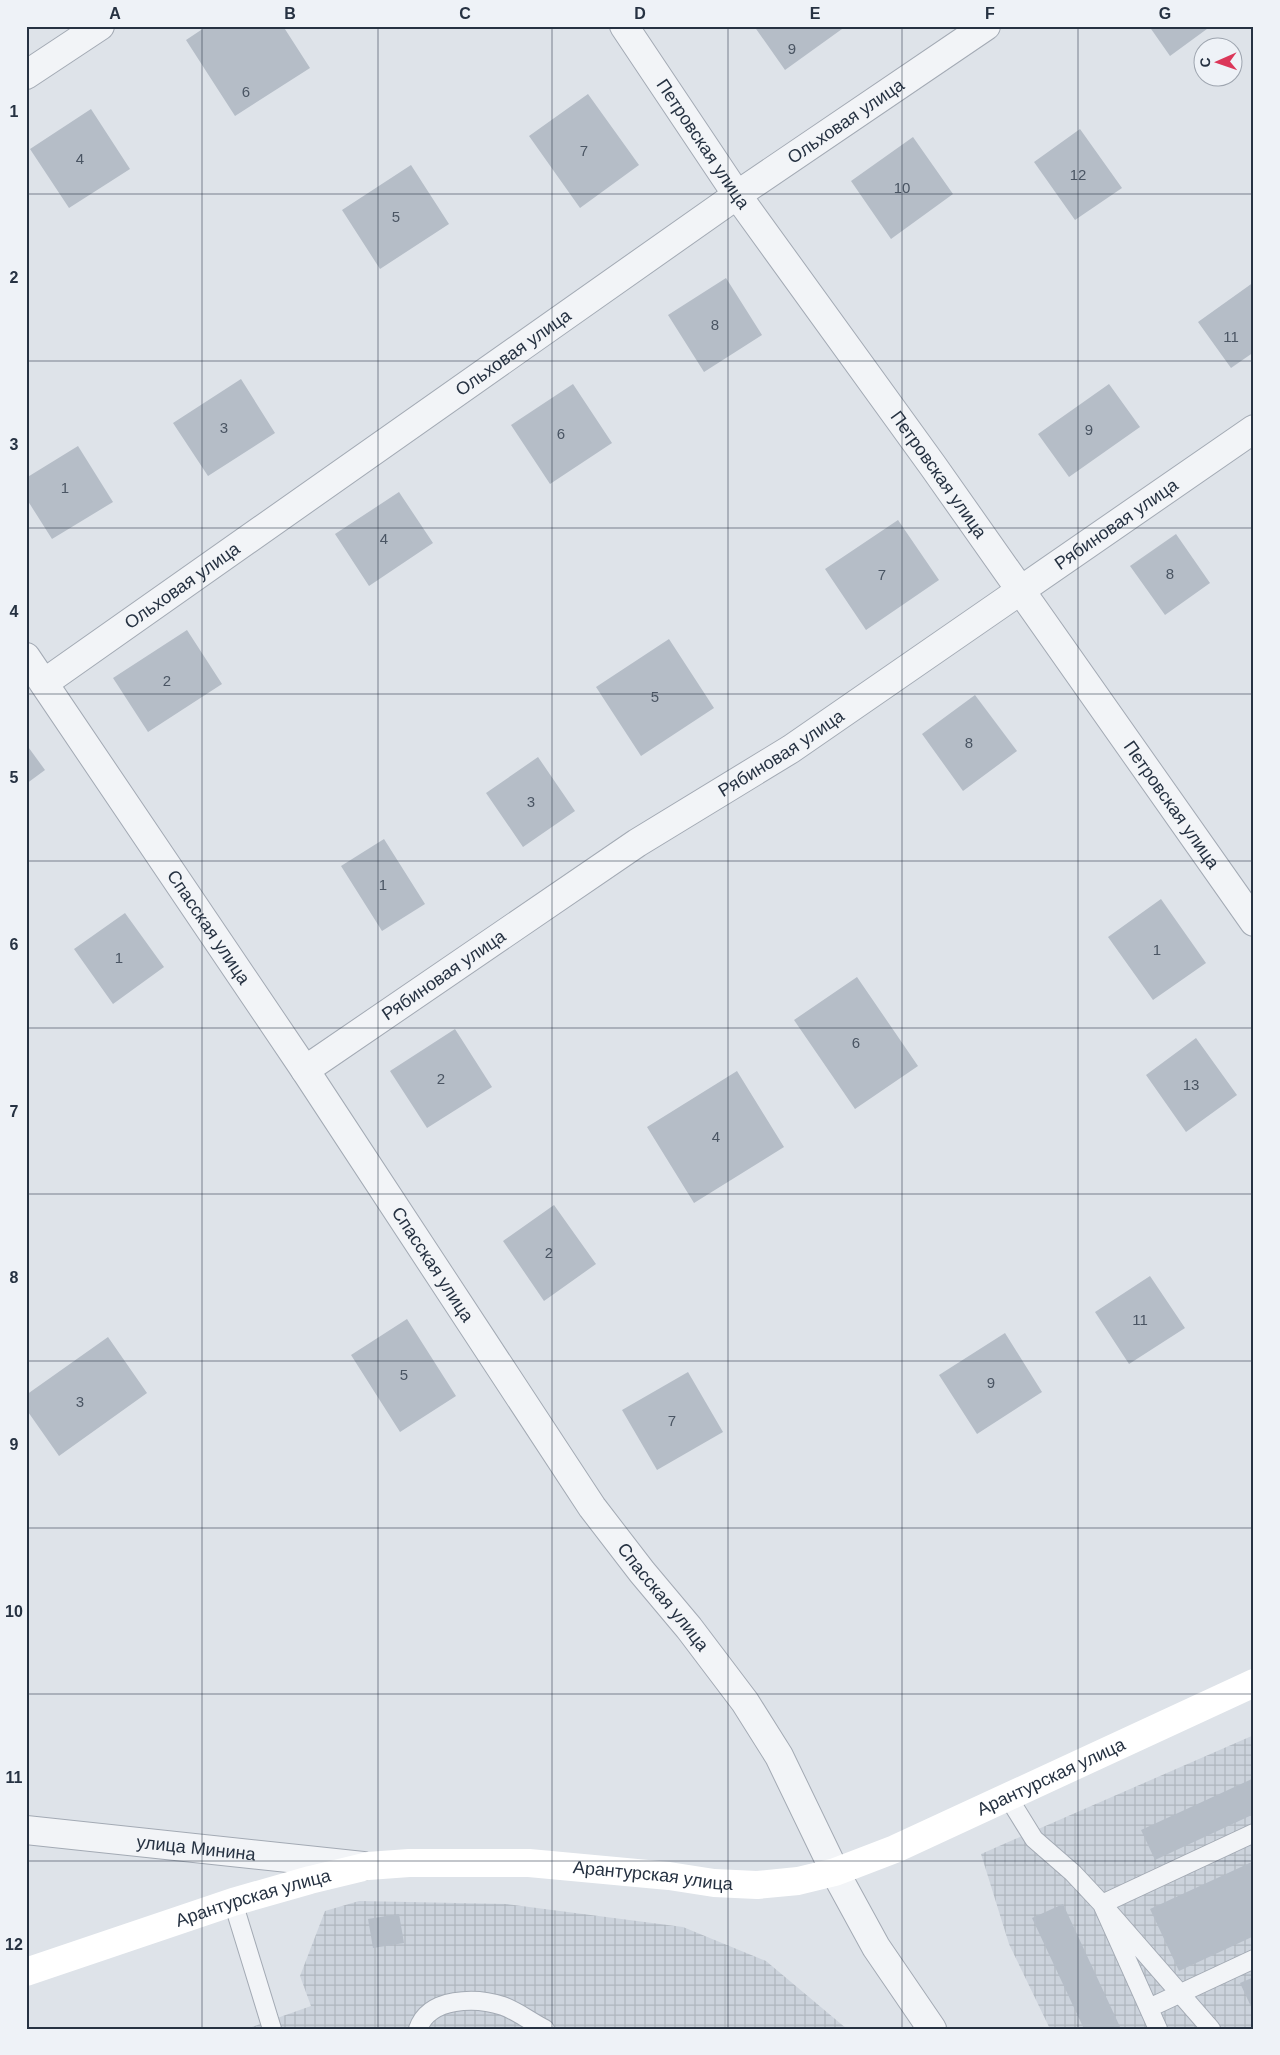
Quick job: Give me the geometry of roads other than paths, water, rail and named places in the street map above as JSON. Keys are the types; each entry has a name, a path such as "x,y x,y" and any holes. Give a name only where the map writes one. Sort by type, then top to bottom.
{"street":[{"path":"26,75 100,26"},
{"name":"Петровская улица","path":"624,26 737,195 933,466 1254,922"},
{"name":"Ольховая улица","path":"44,682 737,195 986,26"},
{"name":"Рябиновая улица","path":"304,1070 637,843 791,749 1254,429"},
{"name":"Спасская улица","path":"26,657 304,1070 592,1507 642,1572 689,1628 745,1702 779,1756 835,1872 876,1947 932,2029"},
{"name":"Арантурская улица","path":"26,1972 233,1902 368,1866 409,1863 529,1863 669,1876 714,1883 757,1885 798,1881 835,1872 895,1849 1254,1683"},
{"name":"улица Минина","path":"26,1830 368,1866"}],"lane":[{"path":"1008,1797 1034,1839 1073,1873 1102,1904 1211,2029"},
{"path":"1102,1904 1254,1833"},
{"path":"233,1902 272,2029"},
{"path":"1102,1904 1158,2029"},
{"path":"1149,2008 1254,1959"},
{"path":"418,2029 420,2022 434,2008 454,2002 484,2002 504,2006 544,2029"}]}
